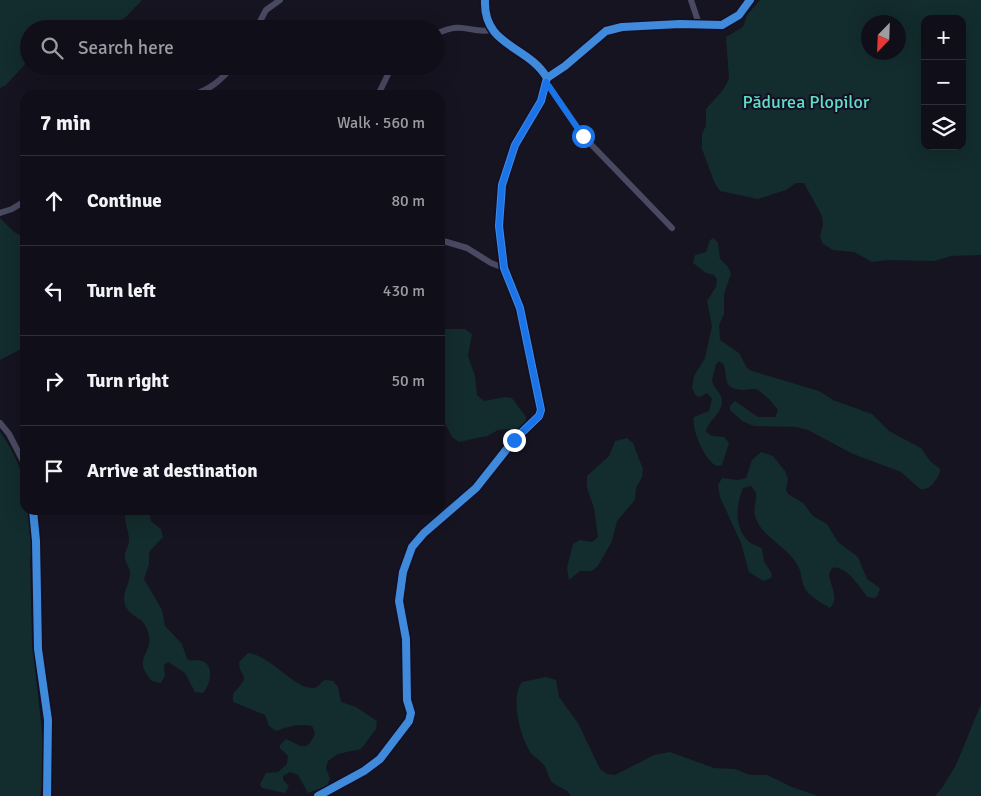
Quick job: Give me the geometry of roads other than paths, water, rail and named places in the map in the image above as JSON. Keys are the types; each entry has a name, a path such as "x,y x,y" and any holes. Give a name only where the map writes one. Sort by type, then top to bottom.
{"street":[{"path":"261,20 266,10 280,0"},
{"path":"485,0 485,18 492,30 503,42 542,69 546,80 583,136 672,228"},
{"path":"691,0 699,24"},
{"path":"445,515 476,488 514,440 539,416 541,410 520,308 504,268 499,226 502,185 515,145 541,101 546,80 606,31 622,27 699,24 710,26 730,22 739,15 750,0"},
{"path":"445,31 458,26 492,30"},
{"path":"208,90 226,75"},
{"path":"380,90 388,75"},
{"path":"0,213 12,209 20,203"},
{"path":"445,241 467,248 504,268"},
{"path":"0,423 9,434 20,455"},
{"path":"34,515 36,540 38,649 48,720 47,796"},
{"path":"318,796 364,771 380,759 409,721 411,713 407,700 406,639 399,601 403,572 412,547 424,533 445,515"}],"park label":[{"name":"Pădurea Plopilor","path":"806,102"}]}
